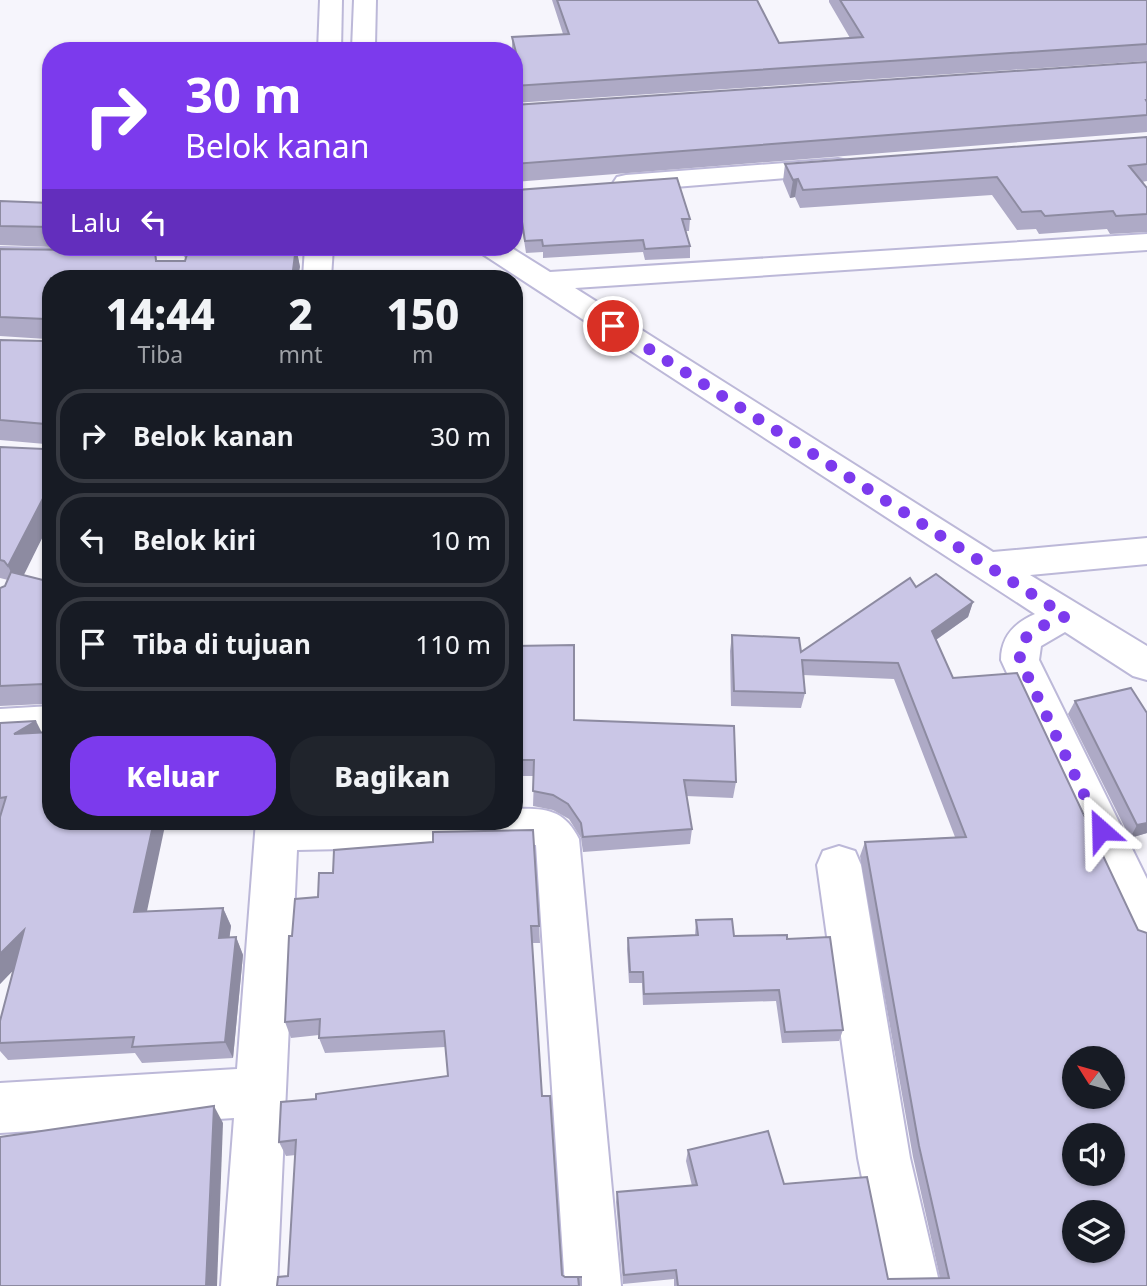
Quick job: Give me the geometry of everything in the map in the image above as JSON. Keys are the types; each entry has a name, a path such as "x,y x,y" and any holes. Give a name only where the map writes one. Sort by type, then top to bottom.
{"street":[{"path":"329,42 331,0"},
{"path":"363,42 365,0"},
{"path":"597,185 858,165"},
{"path":"543,281 1147,242"},
{"path":"505,256 987,566 1049,624 1147,666"},
{"path":"0,257 157,259 173,261 177,270"},
{"path":"987,566 1147,551"},
{"path":"1049,624 1019,645 1020,660 1147,928"},
{"path":"0,725 42,723"},
{"path":"523,827 549,830 557,839 593,1286"},
{"path":"249,1286 277,830"},
{"path":"839,865 884,1158 912,1286"},
{"path":"0,1108 260,1092"}],"building":[{"path":"557,0 757,0 779,43 863,37 840,0 1147,0 1147,44 523,85 523,42 513,42 512,37 569,34"},
{"path":"1147,62 1147,115 523,163 523,104"},
{"path":"1147,137 1147,164 1129,166 1147,188 1147,214 1116,216 1113,211 1045,216 1041,211 1022,212 997,177 803,190 798,179 793,180 785,164"},
{"path":"677,178 690,219 682,219 690,246 645,249 643,240 543,246 542,240 525,241 523,190"},
{"path":"0,201 42,203 42,227 0,226"},
{"path":"0,249 42,250 42,256 156,256 156,261 185,261 186,256 295,256 293,270 42,270 42,319 0,317"},
{"path":"0,340 42,341 42,424 0,420"},
{"path":"0,447 42,449 42,500 8,566 0,560"},
{"path":"11,572 42,580 42,684 0,686 0,588 5,586"},
{"path":"936,574 973,602 932,631 953,678 1017,673 1138,930 1147,933 1147,1286 678,1286 676,1270 624,1275 617,1192 697,1185 688,1150 768,1131 784,1184 867,1177 888,1279 949,1278 919,1146 865,842 966,837 898,663 802,660 805,693 734,691 732,635 799,638 801,652 910,578 916,587"},
{"path":"574,645 574,720 734,726 736,782 684,780 692,829 583,837 581,823 568,804 553,795 533,791 534,760 523,760 523,646"},
{"path":"1131,688 1147,713 1147,823 1137,825 1075,701"},
{"path":"36,721 14,734 42,732 42,830 152,830 134,912 223,908 219,938 236,937 225,1042 132,1047 134,1037 0,1043 0,1021 24,930 0,954 0,817 6,797 0,798 0,723"},
{"path":"533,830 539,926 531,926 542,1096 550,1096 562,1275 578,1277 579,1286 277,1286 278,1277 288,1276 296,1140 279,1142 281,1102 316,1099 316,1094 448,1076 444,1031 319,1038 320,1019 285,1022 289,936 292,936 295,899 318,897 319,873 333,873 334,850 433,842 433,832"},
{"path":"732,919 734,936 787,935 787,939 830,937 843,1030 785,1032 779,990 644,994 643,972 630,972 628,938 698,935 696,920"},
{"path":"214,1106 206,1286 0,1286 0,1137"}],"route":[{"path":"613,326 1066,616 1025,636 1019,645 1020,660 1101,830"}]}
